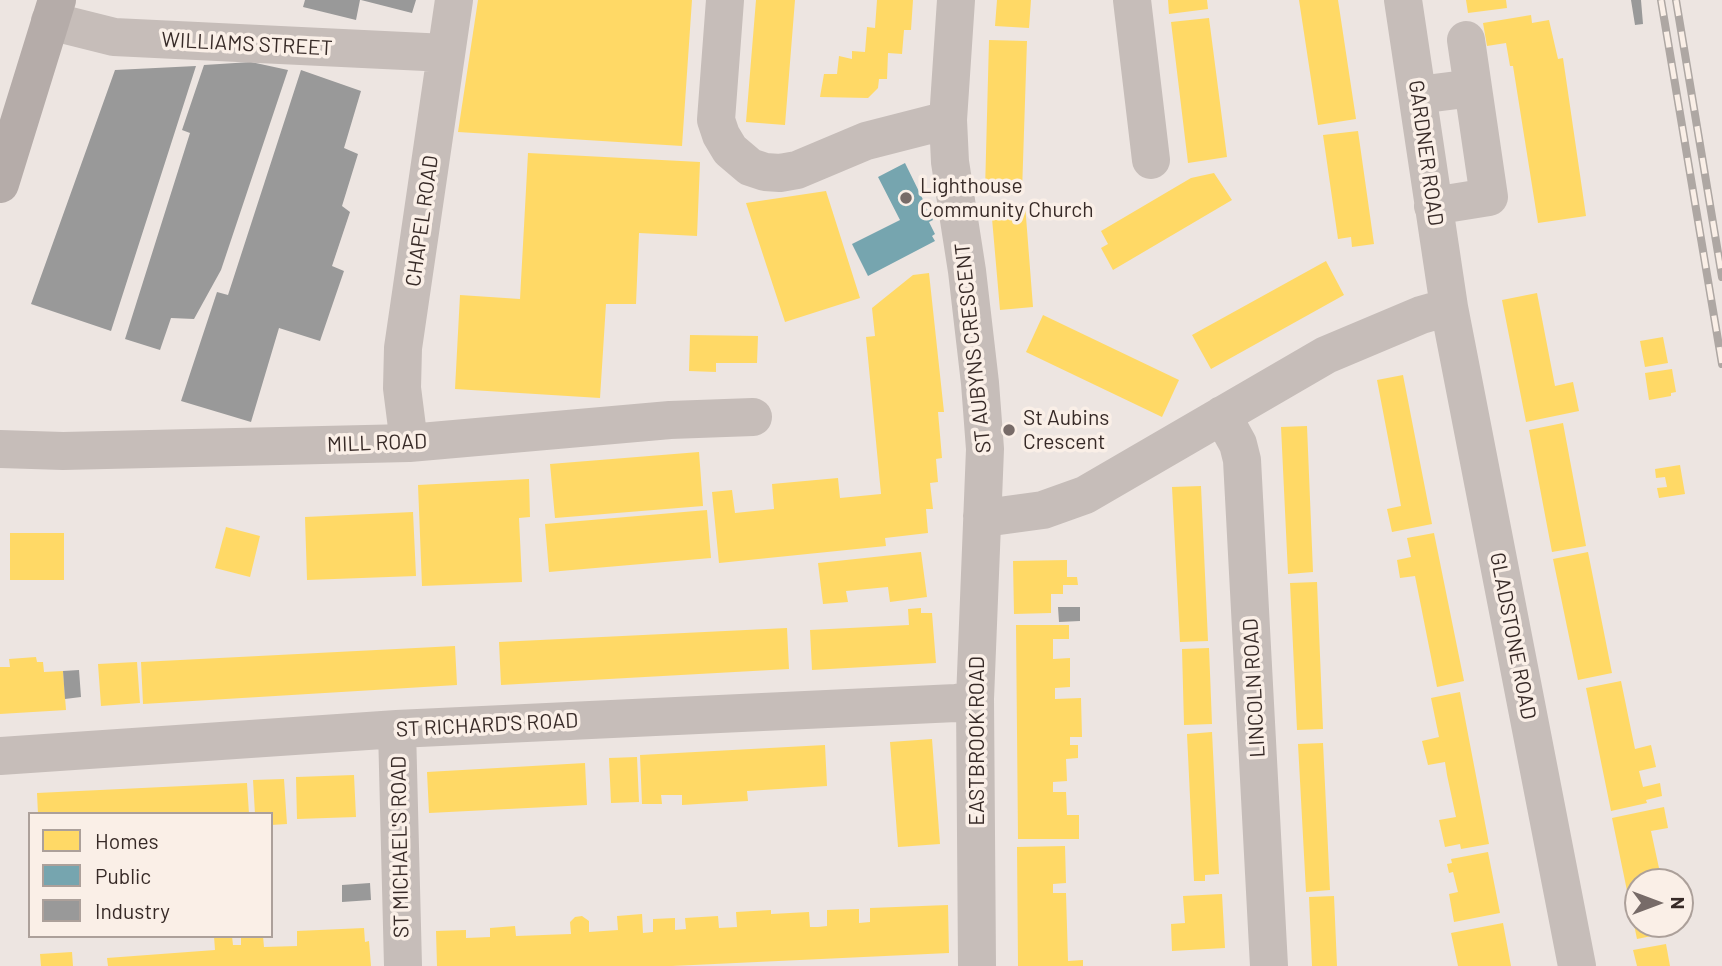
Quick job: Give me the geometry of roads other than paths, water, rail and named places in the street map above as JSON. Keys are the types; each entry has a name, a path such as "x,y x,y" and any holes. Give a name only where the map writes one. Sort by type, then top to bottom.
{"main road":[{"path":"0,184 53,10"}],"street":[{"name":"CHAPEL ROAD","path":"409,443 402,388 404,348 454,0"},
{"path":"725,0 716,120 730,150 750,167 780,173 797,170 866,141 948,120"},
{"name":"ST AUBYNS CRESCENT","path":"956,0 948,120 950,162 967,271 980,383 985,449 982,516"},
{"path":"1132,0 1151,160"},
{"name":"GARDNER ROAD","path":"1403,0 1449,307"},
{"name":"WILLIAMS STREET","path":"53,10 126,38 446,53"},
{"path":"1433,206 1492,208 1466,40"},
{"path":"1418,95 1473,88"},
{"path":"982,516 1043,510 1084,495 1326,355 1421,315 1449,307"},
{"name":"GLADSTONE ROAD","path":"1449,307 1577,966"},
{"name":"LINCOLN ROAD","path":"1222,415 1238,444 1242,460 1269,966"},
{"name":"MILL ROAD","path":"0,449 63,451 409,443 670,420 754,417"},
{"name":"EASTBROOK ROAD","path":"976,966 975,699 982,516"},
{"name":"ST RICHARD'S ROAD","path":"0,756 397,729 956,703 975,699"},
{"name":"ST MICHAEL'S ROAD","path":"397,729 403,966"}],"railway":[{"path":"1661,0 1722,364"},
{"path":"1676,0 1722,277"}],"place":[{"name":"Lighthouse Community Church","path":"906,198"},
{"name":"St Aubins Crescent","path":"1009,430"}]}
